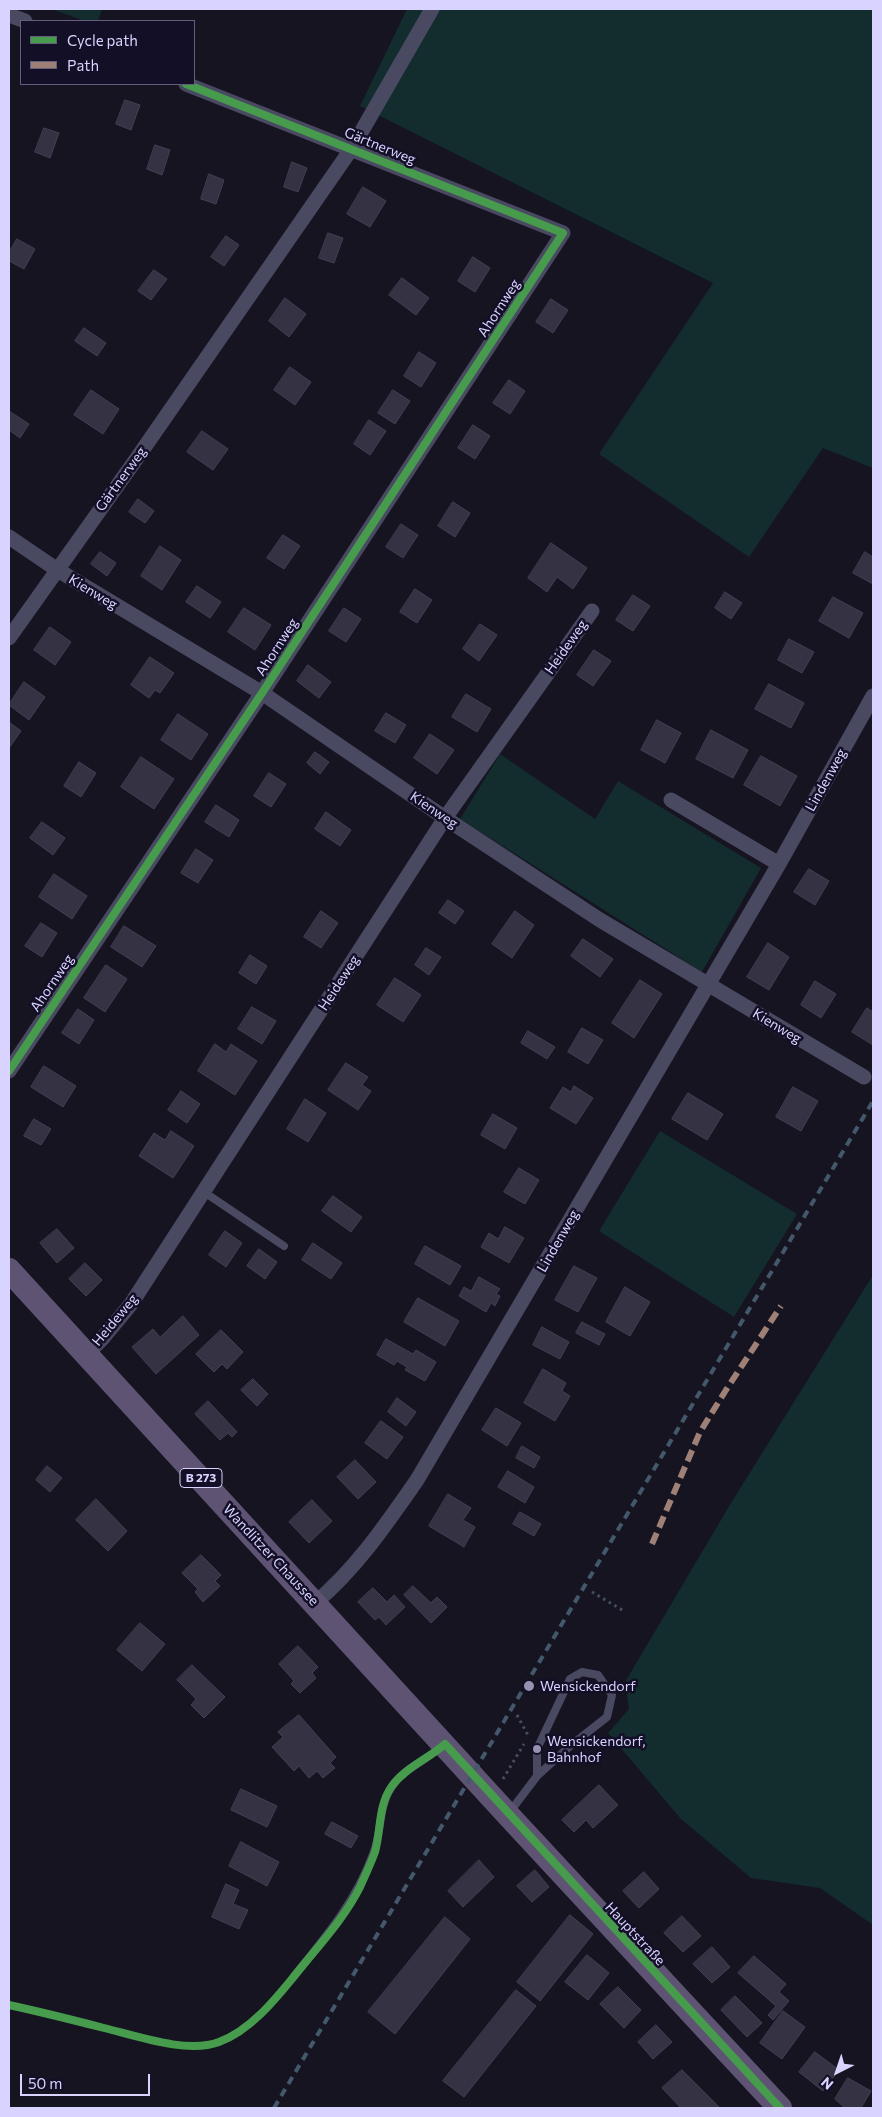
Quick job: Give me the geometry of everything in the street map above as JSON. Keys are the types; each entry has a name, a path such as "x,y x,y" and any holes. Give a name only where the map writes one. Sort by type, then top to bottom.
{"main road":[{"name":"Wandlitzer Chaussee","path":"9,1270 472,1775"},
{"name":"Hauptstraße","path":"472,1775 780,2108"}],"street":[{"name":"Gärtnerweg","path":"9,638 352,148 432,9"},
{"path":"9,15 22,20"},
{"name":"Gärtnerweg","path":"189,85 352,148 563,234"},
{"name":"Ahornweg","path":"9,1071 262,693 563,234"},
{"name":"Kienweg","path":"9,537 56,569 262,693 600,920 864,1077"},
{"name":"Heideweg","path":"87,1354 102,1339 130,1304 446,818 592,611"},
{"name":"Lindenweg","path":"315,1602 343,1575 384,1527 417,1480 709,985 873,696"},
{"path":"671,800 779,864"}],"lane":[{"path":"204,1192 284,1246"},
{"path":"508,1815 537,1776 564,1751 607,1717 612,1695 598,1675 582,1672 570,1679 537,1749 537,1776"},
{"path":"294,1976 360,1888 374,1852 382,1807 391,1787 406,1772 433,1755 445,1744"}],"path":[{"path":"592,1592 624,1611"},
{"path":"499,1785 529,1736 517,1715"}],"green space":[{"path":"51,9 102,9 98,20 82,20"},
{"path":"407,9 873,9 873,468 823,448 749,557 599,454 713,283 360,106"},
{"path":"500,754 595,819 618,781 761,868 702,972 460,819"},
{"path":"660,1131 797,1214 734,1317 599,1231"},
{"path":"873,1275 873,1925 820,1888 751,1878 681,1819 608,1733 629,1709 625,1682 731,1503"}],"building":[{"path":"125,100 140,105 131,130 116,124"},
{"path":"44,128 59,133 50,158 35,152"},
{"path":"155,145 170,150 162,175 147,169"},
{"path":"292,162 307,168 298,192 284,187"},
{"path":"209,174 224,180 216,204 201,199"},
{"path":"363,187 386,201 370,227 347,214"},
{"path":"328,233 343,238 334,263 319,258"},
{"path":"226,236 239,245 224,266 211,257"},
{"path":"17,239 35,249 24,269 9,261 9,253"},
{"path":"473,257 490,268 475,292 458,281"},
{"path":"154,270 167,279 151,300 138,291"},
{"path":"402,278 429,298 416,315 389,295"},
{"path":"285,298 306,314 289,337 269,321"},
{"path":"551,299 568,310 553,333 536,322"},
{"path":"84,328 106,343 97,356 75,341"},
{"path":"419,352 436,363 421,387 404,376"},
{"path":"290,367 311,382 295,405 274,390"},
{"path":"509,380 525,391 510,414 493,403"},
{"path":"91,390 119,409 103,434 74,415"},
{"path":"393,390 410,401 395,424 378,413"},
{"path":"9,411 29,424 20,438 9,430"},
{"path":"369,420 386,431 370,455 354,444"},
{"path":"473,425 490,436 475,459 458,448"},
{"path":"202,431 228,449 213,470 187,452"},
{"path":"138,499 154,511 145,523 129,512"},
{"path":"453,502 470,513 455,537 438,526"},
{"path":"401,524 418,535 403,558 386,547"},
{"path":"283,535 300,546 284,569 267,558"},
{"path":"551,543 587,568 573,589 557,577 547,592 528,578"},
{"path":"160,546 181,560 162,590 141,576"},
{"path":"100,552 116,563 107,576 91,564"},
{"path":"865,552 873,557 873,584 853,573"},
{"path":"197,586 221,602 210,618 186,602"},
{"path":"415,589 432,600 417,623 400,612"},
{"path":"725,592 742,603 731,619 715,608"},
{"path":"633,595 650,606 633,631 616,620"},
{"path":"833,597 863,613 849,638 819,621"},
{"path":"244,608 271,625 255,650 228,632"},
{"path":"344,608 361,619 346,642 329,631"},
{"path":"480,624 497,635 479,661 463,649"},
{"path":"50,627 71,642 55,665 34,650"},
{"path":"789,639 814,652 802,673 778,660"},
{"path":"594,650 611,661 593,686 577,675"},
{"path":"150,657 174,673 160,693 155,690 149,698 131,685"},
{"path":"308,665 331,682 319,698 297,681"},
{"path":"24,682 45,697 29,720 9,705"},
{"path":"769,684 804,703 791,728 755,709"},
{"path":"466,694 491,709 477,732 452,717"},
{"path":"386,713 406,725 395,743 375,731"},
{"path":"178,714 208,734 191,760 161,740"},
{"path":"657,720 681,733 665,763 641,750"},
{"path":"9,722 21,731 9,748"},
{"path":"711,730 748,750 733,778 696,759"},
{"path":"430,734 454,750 437,774 414,758"},
{"path":"315,752 329,762 320,774 307,763"},
{"path":"761,756 797,776 780,806 744,785"},
{"path":"141,757 174,779 154,809 121,787"},
{"path":"79,762 96,773 81,797 64,786"},
{"path":"269,773 286,784 271,807 254,796"},
{"path":"216,805 239,820 229,837 205,822"},
{"path":"326,812 351,830 340,846 315,829"},
{"path":"42,822 65,838 53,855 30,838"},
{"path":"196,849 213,860 198,883 181,873"},
{"path":"809,869 829,881 815,905 794,892"},
{"path":"54,874 87,896 72,919 39,897"},
{"path":"448,900 464,911 455,924 439,913"},
{"path":"321,911 338,923 321,948 304,937"},
{"path":"515,911 534,925 512,958 492,944"},
{"path":"41,923 57,933 42,957 25,946"},
{"path":"124,926 156,946 142,967 111,947"},
{"path":"583,939 613,959 600,977 571,956"},
{"path":"768,943 789,957 769,990 747,977"},
{"path":"426,948 441,957 429,975 415,965"},
{"path":"250,955 267,966 256,984 239,973"},
{"path":"106,965 127,979 105,1012 84,998"},
{"path":"395,978 421,995 403,1022 377,1005"},
{"path":"640,980 662,994 634,1038 612,1023"},
{"path":"815,981 836,994 821,1018 801,1005"},
{"path":"252,1007 276,1021 262,1044 238,1029"},
{"path":"867,1008 873,1012 873,1045 852,1032"},
{"path":"78,1009 94,1020 79,1044 62,1033"},
{"path":"582,1028 603,1040 588,1064 568,1052"},
{"path":"528,1031 555,1047 547,1059 521,1043"},
{"path":"215,1044 226,1052 231,1044 257,1061 235,1095 198,1071"},
{"path":"346,1063 368,1077 362,1085 371,1091 358,1110 328,1090"},
{"path":"44,1066 76,1086 63,1107 31,1087"},
{"path":"574,1086 593,1098 576,1124 550,1108 563,1087 571,1092"},
{"path":"793,1087 818,1101 801,1131 776,1117"},
{"path":"181,1091 200,1104 187,1123 168,1110"},
{"path":"688,1093 723,1114 707,1140 672,1119"},
{"path":"305,1099 326,1113 308,1142 287,1129"},
{"path":"493,1114 517,1128 505,1149 481,1135"},
{"path":"34,1119 51,1129 41,1145 24,1136"},
{"path":"171,1131 194,1146 173,1178 139,1156 154,1133 165,1140"},
{"path":"519,1168 539,1180 525,1204 504,1192"},
{"path":"333,1196 362,1217 351,1232 322,1211"},
{"path":"505,1227 524,1238 509,1263 481,1247 489,1233 498,1239"},
{"path":"57,1229 74,1248 57,1263 40,1243"},
{"path":"225,1231 242,1243 226,1267 209,1255"},
{"path":"313,1243 342,1263 331,1279 302,1260"},
{"path":"425,1246 461,1266 450,1285 415,1264"},
{"path":"259,1249 277,1262 265,1279 247,1266"},
{"path":"85,1263 102,1280 86,1296 69,1279"},
{"path":"574,1266 597,1278 578,1312 555,1300"},
{"path":"479,1277 500,1289 496,1294 500,1296 495,1306 491,1303 486,1312 459,1296 464,1287 471,1291"},
{"path":"625,1287 650,1302 630,1336 606,1322"},
{"path":"418,1298 459,1321 445,1346 404,1322"},
{"path":"183,1316 199,1335 156,1374 132,1347 153,1329 160,1337"},
{"path":"582,1322 605,1334 599,1345 576,1333"},
{"path":"542,1327 569,1342 560,1359 533,1345"},
{"path":"221,1330 243,1352 227,1369 222,1364 214,1372 196,1354"},
{"path":"386,1339 413,1354 416,1350 436,1362 425,1381 405,1370 407,1367 397,1361 394,1365 377,1355"},
{"path":"543,1369 566,1383 562,1391 570,1396 555,1421 524,1403"},
{"path":"253,1379 268,1394 257,1406 241,1390"},
{"path":"397,1398 416,1412 406,1426 388,1412"},
{"path":"208,1401 237,1432 232,1437 228,1433 220,1440 195,1414"},
{"path":"496,1408 521,1423 507,1446 482,1430"},
{"path":"381,1421 403,1437 387,1459 365,1443"},
{"path":"522,1446 540,1457 534,1468 516,1458"},
{"path":"355,1460 376,1482 358,1499 337,1477"},
{"path":"47,1466 62,1478 50,1492 36,1480"},
{"path":"508,1471 534,1487 525,1503 498,1487"},
{"path":"448,1494 471,1508 463,1520 475,1527 464,1547 429,1526"},
{"path":"96,1499 127,1531 108,1551 76,1520"},
{"path":"312,1500 332,1521 309,1543 289,1522"},
{"path":"520,1512 541,1524 534,1536 513,1524"},
{"path":"201,1555 221,1575 215,1581 220,1586 203,1602 195,1592 198,1589 182,1573"},
{"path":"413,1586 431,1603 437,1597 447,1607 431,1623 404,1595"},
{"path":"373,1588 387,1602 394,1595 405,1607 386,1625 379,1617 375,1620 358,1602"},
{"path":"140,1623 165,1644 142,1671 117,1650"},
{"path":"298,1646 318,1667 312,1673 316,1678 300,1693 291,1684 294,1681 279,1664"},
{"path":"192,1665 225,1697 204,1718 191,1705 196,1699 177,1680"},
{"path":"299,1715 336,1757 330,1763 335,1768 323,1778 317,1771 309,1778 299,1766 294,1771 272,1747 283,1737 278,1732"},
{"path":"599,1785 618,1805 593,1828 586,1820 574,1832 562,1820"},
{"path":"241,1789 277,1806 267,1827 231,1810"},
{"path":"332,1822 358,1836 351,1848 325,1834"},
{"path":"241,1842 279,1862 267,1886 229,1866"},
{"path":"479,1860 494,1877 463,1907 448,1891"},
{"path":"535,1870 549,1887 532,1902 517,1886"},
{"path":"644,1872 659,1889 639,1908 623,1891"},
{"path":"226,1884 239,1890 233,1904 248,1910 239,1929 212,1917"},
{"path":"570,1915 593,1934 540,2001 517,1982"},
{"path":"682,1916 701,1936 683,1952 664,1933"},
{"path":"445,1917 470,1939 395,2034 368,2012"},
{"path":"712,1947 730,1967 712,1983 693,1964"},
{"path":"587,1955 609,1973 588,2000 565,1982"},
{"path":"754,1956 786,1984 779,1992 789,2001 773,2020 768,2015 776,2006 738,1973"},
{"path":"618,1987 641,2010 624,2028 600,2004"},
{"path":"516,1990 536,2006 464,2097 443,2081"},
{"path":"735,1996 762,2023 747,2037 721,2010"},
{"path":"783,2011 805,2027 782,2059 760,2043"},
{"path":"656,2025 672,2042 653,2059 638,2042"},
{"path":"815,2052 839,2070 823,2091 799,2072"},
{"path":"682,2070 720,2108 681,2108 662,2088"},
{"path":"848,2078 871,2091 861,2108 845,2108 835,2099"}],"railway":[{"path":"274,2108 873,1101"}],"marked path":[{"path":"652,1544 700,1432 781,1306"}],"cycle path":[{"path":"9,1071 262,693 563,233 189,85"},
{"path":"9,2005 177,2045 206,2045 231,2037 264,2011 340,1919 360,1887 375,1852 382,1810 387,1793 403,1774 445,1744 780,2108"}],"place":[{"name":"Wensickendorf","path":"529,1686"},
{"name":"Wensickendorf, Bahnhof","path":"537,1749"}]}
